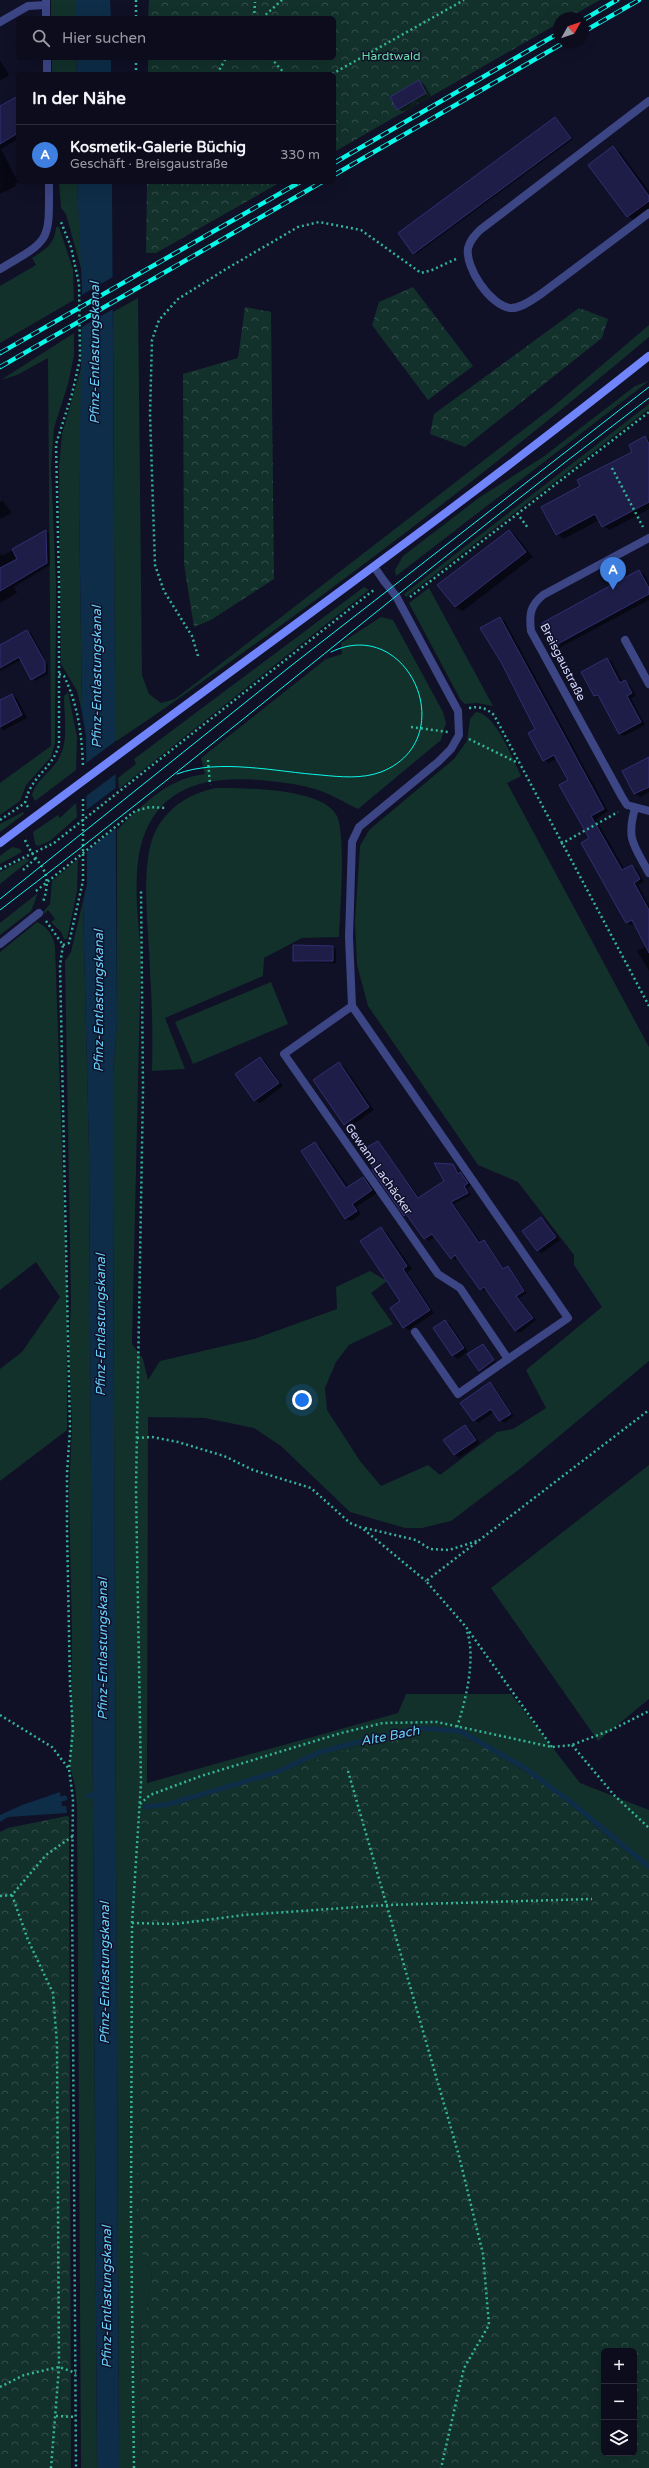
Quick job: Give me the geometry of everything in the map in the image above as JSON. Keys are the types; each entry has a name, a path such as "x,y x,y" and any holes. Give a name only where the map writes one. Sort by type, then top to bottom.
{"street":[{"path":"0,22 28,6 46,3 46,16"},
{"path":"47,60 47,72"},
{"path":"649,101 480,230 472,239 469,253 470,267 481,285 498,303 511,308 522,305 541,294 649,213"},
{"path":"0,268 40,244 48,231 49,184"},
{"path":"0,844 79,788 120,754 375,568 532,449 649,356"},
{"name":"Breisgaustraße","path":"631,807 531,631 529,615 534,603 543,595 649,538"},
{"path":"375,568 400,604 458,711 459,735 451,749 438,762 359,827 352,842 349,937 352,1006 568,1318 458,1394 415,1332"},
{"path":"625,640 649,684"},
{"path":"649,811 631,807 630,828 631,838 649,872"},
{"path":"0,944 39,913"},
{"name":"Gewann Lachäcker","path":"352,1006 284,1054 438,1274 460,1288 508,1359"}],"path":[{"path":"136,0 136,16"},
{"path":"264,16 282,0"},
{"path":"336,72 464,0"},
{"path":"254,16 255,2"},
{"path":"136,60 136,72"},
{"path":"218,72 225,60"},
{"path":"273,60 283,72"},
{"path":"0,820 25,803 28,788 56,757 59,745 56,444 72,394 80,351 77,270 59,216"},
{"path":"198,656 192,636 164,591 155,565 151,384 152,340 159,320 178,299 226,269 298,227 319,222 361,230 421,273 432,270 469,253"},
{"path":"400,604 649,412"},
{"path":"612,468 649,538"},
{"path":"517,513 528,528"},
{"path":"0,869 54,842 384,581"},
{"path":"59,674 64,676 73,694 82,737 83,775"},
{"path":"458,711 478,706 487,709 494,715 560,844 649,1006"},
{"path":"411,727 459,735 518,763"},
{"path":"208,760 210,785"},
{"path":"62,945 69,943 83,881 79,788"},
{"path":"36,891 135,811 150,807 166,808"},
{"path":"560,844 624,809 631,807"},
{"path":"33,852 42,865 47,883 39,913 62,945 60,966 70,1430 67,1473 67,1530 70,1685 73,1730 69,1769 73,1799 74,1835 72,1890 76,2468"},
{"path":"22,870 38,858"},
{"path":"134,2468 131,2216 132,1923 140,1804 137,1438 143,1090 141,889"},
{"path":"426,1581 649,1410"},
{"path":"137,1438 152,1437 178,1442 224,1456 253,1470 311,1488 350,1523 362,1528 416,1540 430,1549 449,1550 482,1539"},
{"path":"362,1528 426,1581 466,1627 552,1747"},
{"path":"457,1727 472,1661 471,1642 466,1627"},
{"path":"140,1804 150,1795 201,1776 341,1733 383,1723 408,1721 437,1722 552,1747 572,1745 611,1730 649,1711"},
{"path":"0,1715 52,1747 69,1769"},
{"path":"572,1745 609,1790 649,1828"},
{"path":"348,1771 459,2156 483,2254 489,2325 464,2368 441,2468"},
{"path":"0,1896 12,1895 46,1855 74,1835"},
{"path":"12,1895 28,1940 53,1993 57,2044 59,2366 51,2468"},
{"path":"132,1923 175,1924 244,1915 387,1905 592,1899"},
{"path":"0,2387 24,2375 59,2366 76,2373"},
{"path":"56,2416 76,2417"}],"green space":[{"path":"51,0 76,0 76,16 51,16"},
{"name":"Hardtwald","path":"149,0 600,0 579,12 553,12 553,26 336,151 336,72 148,72 148,60 336,60 336,16 148,16"},
{"path":"52,60 77,60 76,72 52,72"},
{"path":"59,184 77,184 82,272 66,214 61,208"},
{"path":"147,184 277,184 156,253 146,253"},
{"path":"56,227 59,227 73,269 74,300 0,343 0,286 36,265 32,258 49,246 54,238"},
{"path":"413,287 473,366 428,400 372,325 379,302"},
{"path":"138,298 142,675 149,694 161,703 175,699 554,406 649,325 649,337 559,412 421,521 219,670 115,742 113,312"},
{"path":"245,307 271,312 274,579 211,620 194,627 184,564 183,374 238,358"},
{"path":"579,308 608,319 602,338 465,447 430,434 434,414"},
{"path":"74,333 74,356 68,384 54,428 51,467 56,584 55,743 51,757 26,785 20,801 0,815 0,783 51,746 48,358 17,375 1,380"},
{"path":"83,361 79,503 82,712 77,691 61,664 59,466 62,434"},
{"path":"649,381 396,576 395,570 403,556 480,497 543,457 635,386"},
{"path":"649,404 649,409 406,597 404,594"},
{"path":"364,587 369,590 119,789 118,778 136,764 134,759"},
{"path":"429,588 493,706 477,703 465,704 460,699 409,603"},
{"path":"381,617 393,620 443,712 446,723 441,740 358,809 335,797 305,786 260,780 225,780 193,786 178,793 165,803 154,816 145,833 138,861 137,876 137,908 141,953 132,1344 143,1359 148,1380 160,1361 254,1339 337,1309 336,1287 370,1271 387,1281 371,1293 393,1324 349,1345 336,1362 325,1388 327,1410 360,1461 381,1486 428,1465 440,1475 497,1432 513,1429 546,1408 526,1370 602,1307 574,1265 574,1255 518,1182 478,1165 368,1006 357,965 355,922 360,846 369,830 454,759 467,741 470,719 476,712 484,715 491,721 503,738 521,776 507,783 649,1047 649,1361 521,1468 451,1521 422,1528 405,1528 350,1512 281,1446 254,1428 205,1418 148,1417 147,1783 398,1713 406,1694 511,1694 580,1783 649,1810 649,1868 615,1844 561,1795 483,1745 449,1737 413,1737 373,1741 187,1802 142,1806 144,2260 152,2274 146,2315 140,2316 142,2468 119,2468 113,1201 113,1073 117,1024 117,830 146,802 167,787 179,781 205,774 201,758 326,659 342,654 341,643"},
{"path":"68,692 77,737 76,770 35,801 32,795 34,789 40,780 56,763 62,751 65,736 64,696"},
{"path":"216,788 263,789 300,795 316,800 329,807 337,816 340,826 342,857 339,937 302,938 264,958 263,976 165,1018 185,1069 152,1071 152,1008 146,899 146,879 151,844 156,830 174,807 189,797"},
{"path":"76,803 77,817 50,841 38,846 35,844 33,832 58,815 60,818"},
{"path":"23,812 24,814 0,832 0,824"},
{"path":"12,847 20,849 22,852 0,864 0,856"},
{"path":"26,858 30,860 0,884 0,872"},
{"path":"78,859 77,891 67,939 64,939 61,932 51,922 55,919 48,910 44,914 43,912 50,904 52,881"},
{"path":"38,893 31,911 0,935 0,923"},
{"path":"83,901 89,1150 97,2468 81,2468 77,1806 75,1786 70,1766 72,1638 69,1490 72,1428 69,1346 71,1302 65,961 71,952"},
{"path":"37,922 49,931 55,946 67,1292 67,1430 0,1481 0,1369 22,1352 60,1297 36,1262 0,1290 0,952"},
{"path":"271,982 288,1024 193,1064 175,1022"},
{"path":"649,1465 649,1699 598,1741 491,1588"},
{"path":"413,1737 449,1737 483,1745 561,1795 615,1844 649,1868 649,2468 142,2468 140,2316 146,2314 152,2274 144,2260 137,2215 141,1806 187,1802 373,1741"},
{"path":"67,1816 69,1817 71,2468 0,2468 0,1832 8,1828"}],"water":[{"path":"76,0 110,0 111,16 76,16"},
{"path":"77,60 111,60 111,72 76,72"},
{"name":"Pfinz-Entlastungskanal","path":"77,184 112,184 117,1024 113,1073 113,1201 119,2468 97,2468 89,1150 83,901 87,884 86,737 82,712 79,503 82,291"},
{"path":"60,1792 62,1806 66,1806 67,1813 8,1817 0,1822 0,1815 22,1805"}],"pier":[{"path":"113,277 115,308 80,328 80,296"},
{"path":"117,740 117,773 85,797 85,764"},
{"path":"117,787 117,827 85,853 85,811"}],"building":[{"path":"419,80 426,93 397,110 390,97"},
{"path":"16,97 16,134 0,144 0,106"},
{"path":"555,117 571,138 413,254 398,233"},
{"path":"613,146 649,196 649,201 627,217 588,165"},
{"path":"645,436 649,444 649,502 602,527 595,514 556,535 541,507 580,486 577,480 632,452 629,445"},
{"path":"46,530 47,563 0,591 0,568 17,559 12,549"},
{"path":"509,530 526,552 455,607 437,585"},
{"path":"639,570 649,588 649,594 554,646 542,623"},
{"path":"500,617 604,809 591,816 622,870 632,865 640,879 634,883 649,910 649,953 632,920 626,923 581,843 589,838 559,785 568,780 554,755 543,761 528,733 535,729 501,662 480,628"},
{"path":"27,630 45,662 45,672 31,680 19,657 0,668 0,645"},
{"path":"607,658 620,683 625,680 632,693 627,696 641,722 619,734 598,695 594,696 581,672"},
{"path":"12,694 22,715 0,727 0,700"},
{"path":"649,757 649,787 634,794 622,771"},
{"path":"293,945 333,946 333,961 293,961"},
{"path":"260,1057 279,1083 254,1101 235,1074"},
{"path":"339,1062 369,1107 344,1125 313,1080"},
{"path":"378,1141 418,1198 444,1181 434,1163 453,1164 458,1174 460,1172 468,1183 464,1186 468,1193 451,1202 479,1243 484,1240 503,1269 508,1266 524,1291 516,1296 533,1318 515,1331 484,1287 480,1290 455,1255 451,1259 432,1234 424,1239 406,1214 404,1216 372,1170 374,1169 362,1150"},
{"path":"315,1142 346,1188 363,1177 372,1190 352,1204 357,1211 345,1219 301,1151"},
{"path":"541,1217 556,1237 537,1251 522,1231"},
{"path":"381,1227 407,1266 403,1269 430,1310 403,1328 390,1308 400,1301 360,1241"},
{"path":"445,1320 464,1348 452,1356 433,1328"},
{"path":"483,1344 494,1360 479,1371 467,1354"},
{"path":"490,1382 511,1414 499,1421 491,1409 473,1421 460,1403"},
{"path":"465,1425 476,1440 454,1455 443,1440"}],"waterway":[{"name":"Alte Bach","path":"145,1807 169,1804 277,1772 320,1752 370,1739 418,1728 460,1731 525,1768 572,1803 649,1867"},
{"path":"88,1796 99,1793"},
{"path":"55,1801 65,1798"}],"tram line":[{"path":"0,899 292,665 649,387"},
{"path":"0,910 82,847 486,525 649,398"},
{"path":"177,774 193,769 229,766 359,777 381,772 406,756 419,734 422,710 416,686 403,665 383,650 359,645 331,652"}],"railway":[{"path":"589,16 617,0"},
{"path":"589,29 639,0"},
{"path":"336,162 553,36"},
{"path":"336,174 555,48"},
{"path":"0,353 296,184"},
{"path":"0,367 319,184"}],"place":[{"name":"Kosmetik-Galerie Büchig","path":"613,590"}]}
